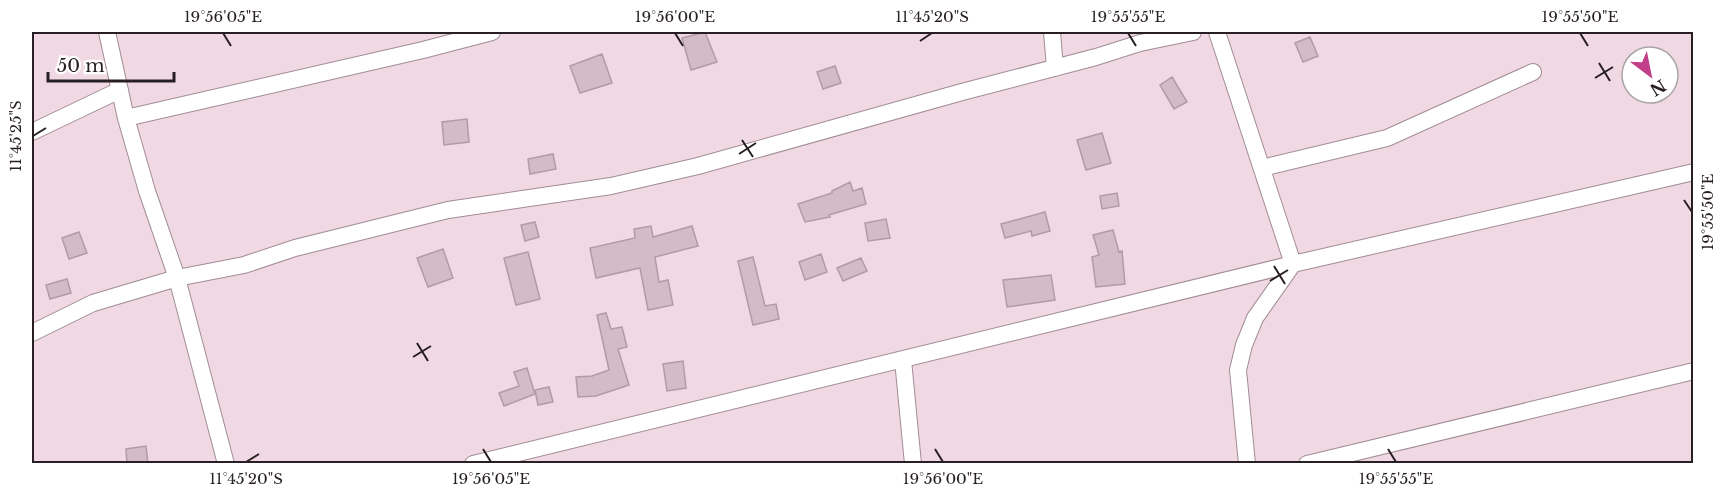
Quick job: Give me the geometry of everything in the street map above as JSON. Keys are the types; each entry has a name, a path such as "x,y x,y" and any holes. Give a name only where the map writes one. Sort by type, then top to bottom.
{"street":[{"path":"107,32 126,118 147,191 177,278 226,464"},
{"path":"126,118 492,32"},
{"path":"1052,32 1056,68"},
{"path":"32,333 93,303 177,278 244,265 295,248 448,210 611,186 698,166 1140,43 1193,32"},
{"path":"1217,32 1293,264"},
{"path":"1262,168 1387,138 1533,72"},
{"path":"32,132 120,90"},
{"path":"473,464 1293,264 1694,172"},
{"path":"1247,464 1238,370 1244,345 1255,318 1293,264"},
{"path":"903,360 913,464"},
{"path":"1307,464 1694,371"}],"building":[{"path":"705,32 717,62 691,70 682,38"},
{"path":"1310,37 1318,56 1303,62 1295,43"},
{"path":"602,54 612,83 580,93 570,66"},
{"path":"835,66 841,83 823,89 817,72"},
{"path":"1172,77 1187,102 1174,109 1160,85"},
{"path":"467,119 469,142 444,145 442,122"},
{"path":"1102,133 1111,163 1086,170 1077,140"},
{"path":"553,154 556,169 530,174 528,159"},
{"path":"850,182 853,191 862,188 866,204 829,215 830,217 805,222 798,204 832,193"},
{"path":"1117,193 1119,206 1102,209 1100,196"},
{"path":"1045,212 1050,231 1032,236 1031,231 1005,238 1001,224"},
{"path":"886,219 890,238 868,241 865,223"},
{"path":"535,222 539,237 525,241 521,225"},
{"path":"651,226 653,237 692,226 698,246 655,257 659,282 668,280 673,305 648,310 640,268 596,278 590,248 635,238 634,229"},
{"path":"1113,230 1119,252 1122,251 1125,284 1096,287 1092,257 1099,255 1093,235"},
{"path":"79,232 87,253 69,259 62,238"},
{"path":"443,249 453,278 428,287 417,258"},
{"path":"528,252 540,299 516,305 504,258"},
{"path":"821,254 827,272 805,280 799,262"},
{"path":"753,257 765,306 776,304 779,319 753,325 738,261"},
{"path":"861,258 867,271 843,281 837,268"},
{"path":"1051,275 1055,300 1007,307 1003,280"},
{"path":"67,279 71,293 50,299 46,285"},
{"path":"606,313 611,329 622,327 627,347 618,349 629,385 596,396 578,397 576,377 592,376 609,370 597,315"},
{"path":"683,361 686,388 667,391 663,364"},
{"path":"527,368 535,394 504,406 499,393 519,386 514,372"},
{"path":"549,387 553,402 538,405 535,390"},
{"path":"146,446 148,464 127,464 126,449"}]}
